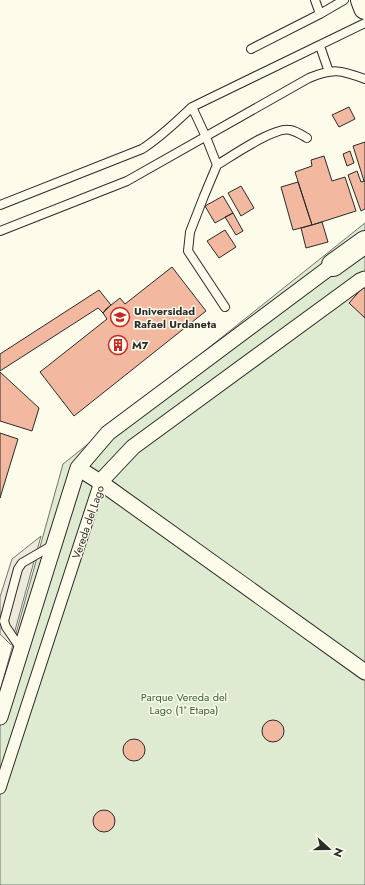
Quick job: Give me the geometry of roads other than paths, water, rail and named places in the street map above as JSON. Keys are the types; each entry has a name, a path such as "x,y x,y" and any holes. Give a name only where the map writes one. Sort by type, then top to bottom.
{"main road":[{"path":"362,0 365,8"},
{"path":"334,265 365,242"}],"street":[{"path":"0,717 78,468 108,433 334,265 365,252"},
{"name":"Vereda del Lago","path":"0,788 100,482 133,447 365,279"},
{"path":"78,468 100,482 365,672"}],"lane":[{"path":"315,0 320,14"},
{"path":"251,49 344,0"},
{"path":"0,205 142,149 170,128 192,106 320,46 365,23"},
{"path":"320,46 329,72"},
{"path":"0,231 126,181 308,78 323,72 340,71 365,79"},
{"path":"192,106 217,165"},
{"path":"225,307 188,251 190,232 217,165 252,143 277,131 289,130 307,138"},
{"path":"21,649 6,627 4,621 18,569 22,563 54,545"}],"place":[{"name":"Universidad Rafael Urdaneta","path":"120,317"},
{"name":"M7","path":"118,345"}],"park label":[{"name":"Parque Vereda del Lago (1ª Etapa)","path":"184,703"}]}
